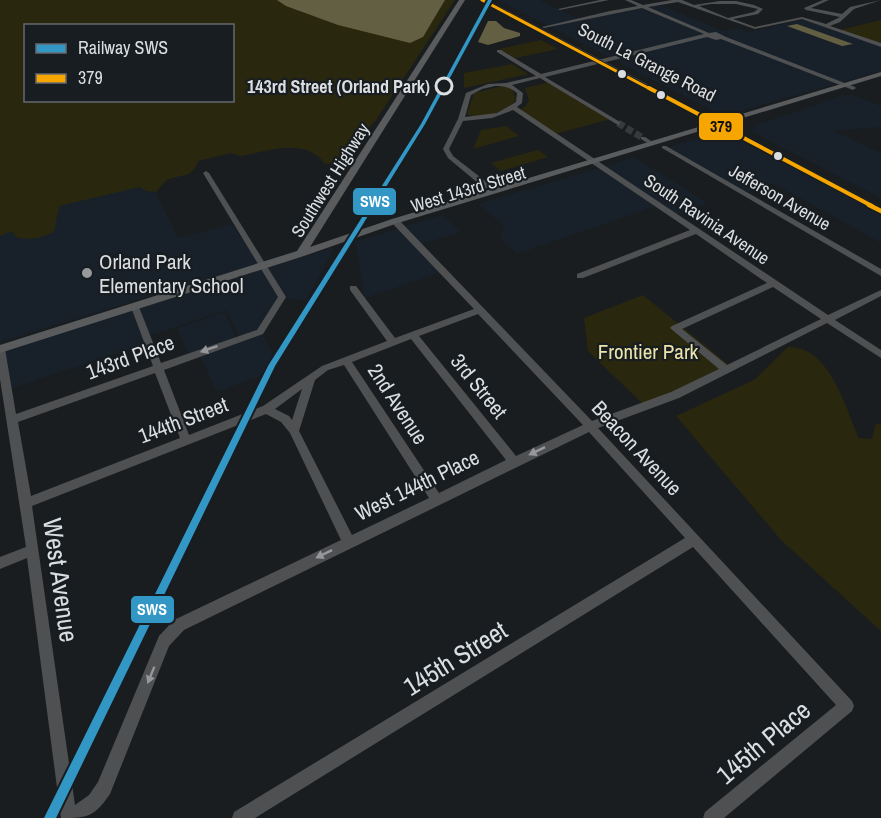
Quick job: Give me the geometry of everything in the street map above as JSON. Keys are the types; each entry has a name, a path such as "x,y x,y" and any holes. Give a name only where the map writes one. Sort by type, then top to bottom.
{"highway":[{"name":"South La Grange Road","path":"482,0 725,125 881,211"},
{"name":"South La Grange Road","path":"494,0 605,62"},
{"name":"South La Grange Road","path":"725,125 881,201"}],"main road":[{"name":"Southwest Highway","path":"300,254 319,228 462,0"},
{"name":"West 143rd Street","path":"300,254 345,237 398,224 483,189 503,187 664,147 881,74"},
{"name":"West 143rd Street","path":"846,87 881,80"},
{"name":"West 143rd Street","path":"300,254 328,248 398,224 596,164 651,143 725,125"},
{"path":"319,228 322,237 330,239 345,237"},
{"path":"0,349 300,254"}],"street":[{"path":"560,9 607,0"},
{"path":"627,0 708,36 846,87"},
{"path":"536,23 661,1 679,0 755,28 802,18 881,45"},
{"path":"694,6 734,0 761,9 756,13 728,19"},
{"path":"808,9 816,3 827,0"},
{"path":"826,26 838,21 852,8 881,0"},
{"path":"544,27 661,1"},
{"path":"850,2 860,5"},
{"path":"802,10 808,9 843,16"},
{"path":"483,189 447,153 468,94 708,36"},
{"path":"498,51 618,123"},
{"path":"461,119 488,117 514,108 521,98 511,85"},
{"name":"South Ravinia Avenue","path":"514,108 881,356"},
{"path":"643,138 651,143"},
{"name":"Jefferson Avenue","path":"664,147 881,273"},
{"path":"206,173 263,266"},
{"name":"Beacon Avenue","path":"398,224 591,427 847,706"},
{"path":"580,276 696,231"},
{"name":"143rd Place","path":"13,419 260,332 282,297 263,266"},
{"path":"726,370 675,328 774,284"},
{"path":"353,288 393,342"},
{"name":"West 144th Place","path":"70,818 95,801 104,788 164,641 179,625 514,462 591,427 675,395 881,293"},
{"path":"135,307 186,440"},
{"name":"144th Street","path":"26,503 267,409 313,375 346,360 480,310"},
{"name":"3rd Street","path":"413,334 514,462"},
{"name":"West Avenue","path":"0,349 26,503 70,818"},
{"name":"2nd Avenue","path":"346,360 436,499"},
{"path":"294,430 313,375"},
{"path":"267,409 285,419 294,430 349,542"},
{"name":"145th Street","path":"240,818 694,539"},
{"path":"0,563 32,550"},
{"name":"145th Place","path":"711,818 847,706"}],"shaded area":[{"path":"277,0 445,0 423,37 410,43 338,25 286,6"},
{"path":"498,0 539,0 579,19 655,3 724,31 738,28 749,32 804,19 881,47 881,71 723,116"},
{"path":"488,21 496,21 504,28 520,33 520,36 488,45 478,42"},
{"path":"797,24 853,44 842,46 787,26"},
{"path":"844,95 853,95 881,106 881,127 834,131 881,153 881,198 750,131 758,124"},
{"path":"725,130 881,212 881,243 773,183 745,193 666,148"},
{"path":"634,157 708,203 674,216 602,167"},
{"path":"599,168 656,206 517,254 501,239 504,226 478,204"},
{"name":"Orland Park Elementary School","path":"149,179 178,238 232,224 240,237 244,236 262,266 182,291 180,287 0,342 0,214"},
{"path":"443,215 461,232 419,245 402,227"},
{"path":"400,228 442,272 364,298 356,241"},
{"path":"334,248 306,301 284,298 265,267"},
{"path":"262,267 280,297 259,331 240,338 226,310 148,336 151,342 9,389 3,350"},
{"path":"224,312 237,339 189,356 177,328"},
{"path":"261,332 274,356 263,375 217,392 199,354"}],"green space":[{"path":"0,0 455,0 376,120 347,152 345,160 325,164 317,155 297,148 274,149 240,156 231,153 198,161 189,174 171,178 156,192 146,191 140,187 59,206 54,232 44,236 31,239 21,238 16,237 12,231 0,236"},
{"path":"881,20 881,44 840,30"},
{"path":"541,40 558,49 515,58 499,49"},
{"path":"512,64 528,74 464,88 464,73"},
{"path":"550,82 611,119 555,134 519,110 526,106 529,100 525,88"},
{"path":"508,86 513,91 516,100 512,104 486,116 467,114 474,93"},
{"path":"506,126 519,136 473,149 481,130"},
{"path":"538,150 548,157 501,171 491,163"},
{"name":"Frontier Park","path":"643,295 730,366 644,405 588,351 584,318"},
{"path":"788,347 803,349 815,356 825,367 834,380 859,438 872,439 876,423 881,425 881,631 781,540 676,416 754,380"}],"tunnel":[{"path":"618,123 643,138"}],"rail line":[{"name":"SWS","path":"50,818 272,366 423,124 490,0"}],"transit line":[{"name":"379","path":"482,0 881,211"}],"place":[{"name":"143rd Street (Orland Park)","path":"444,86"},
{"name":"Orland Park Elementary School","path":"87,273"}]}
